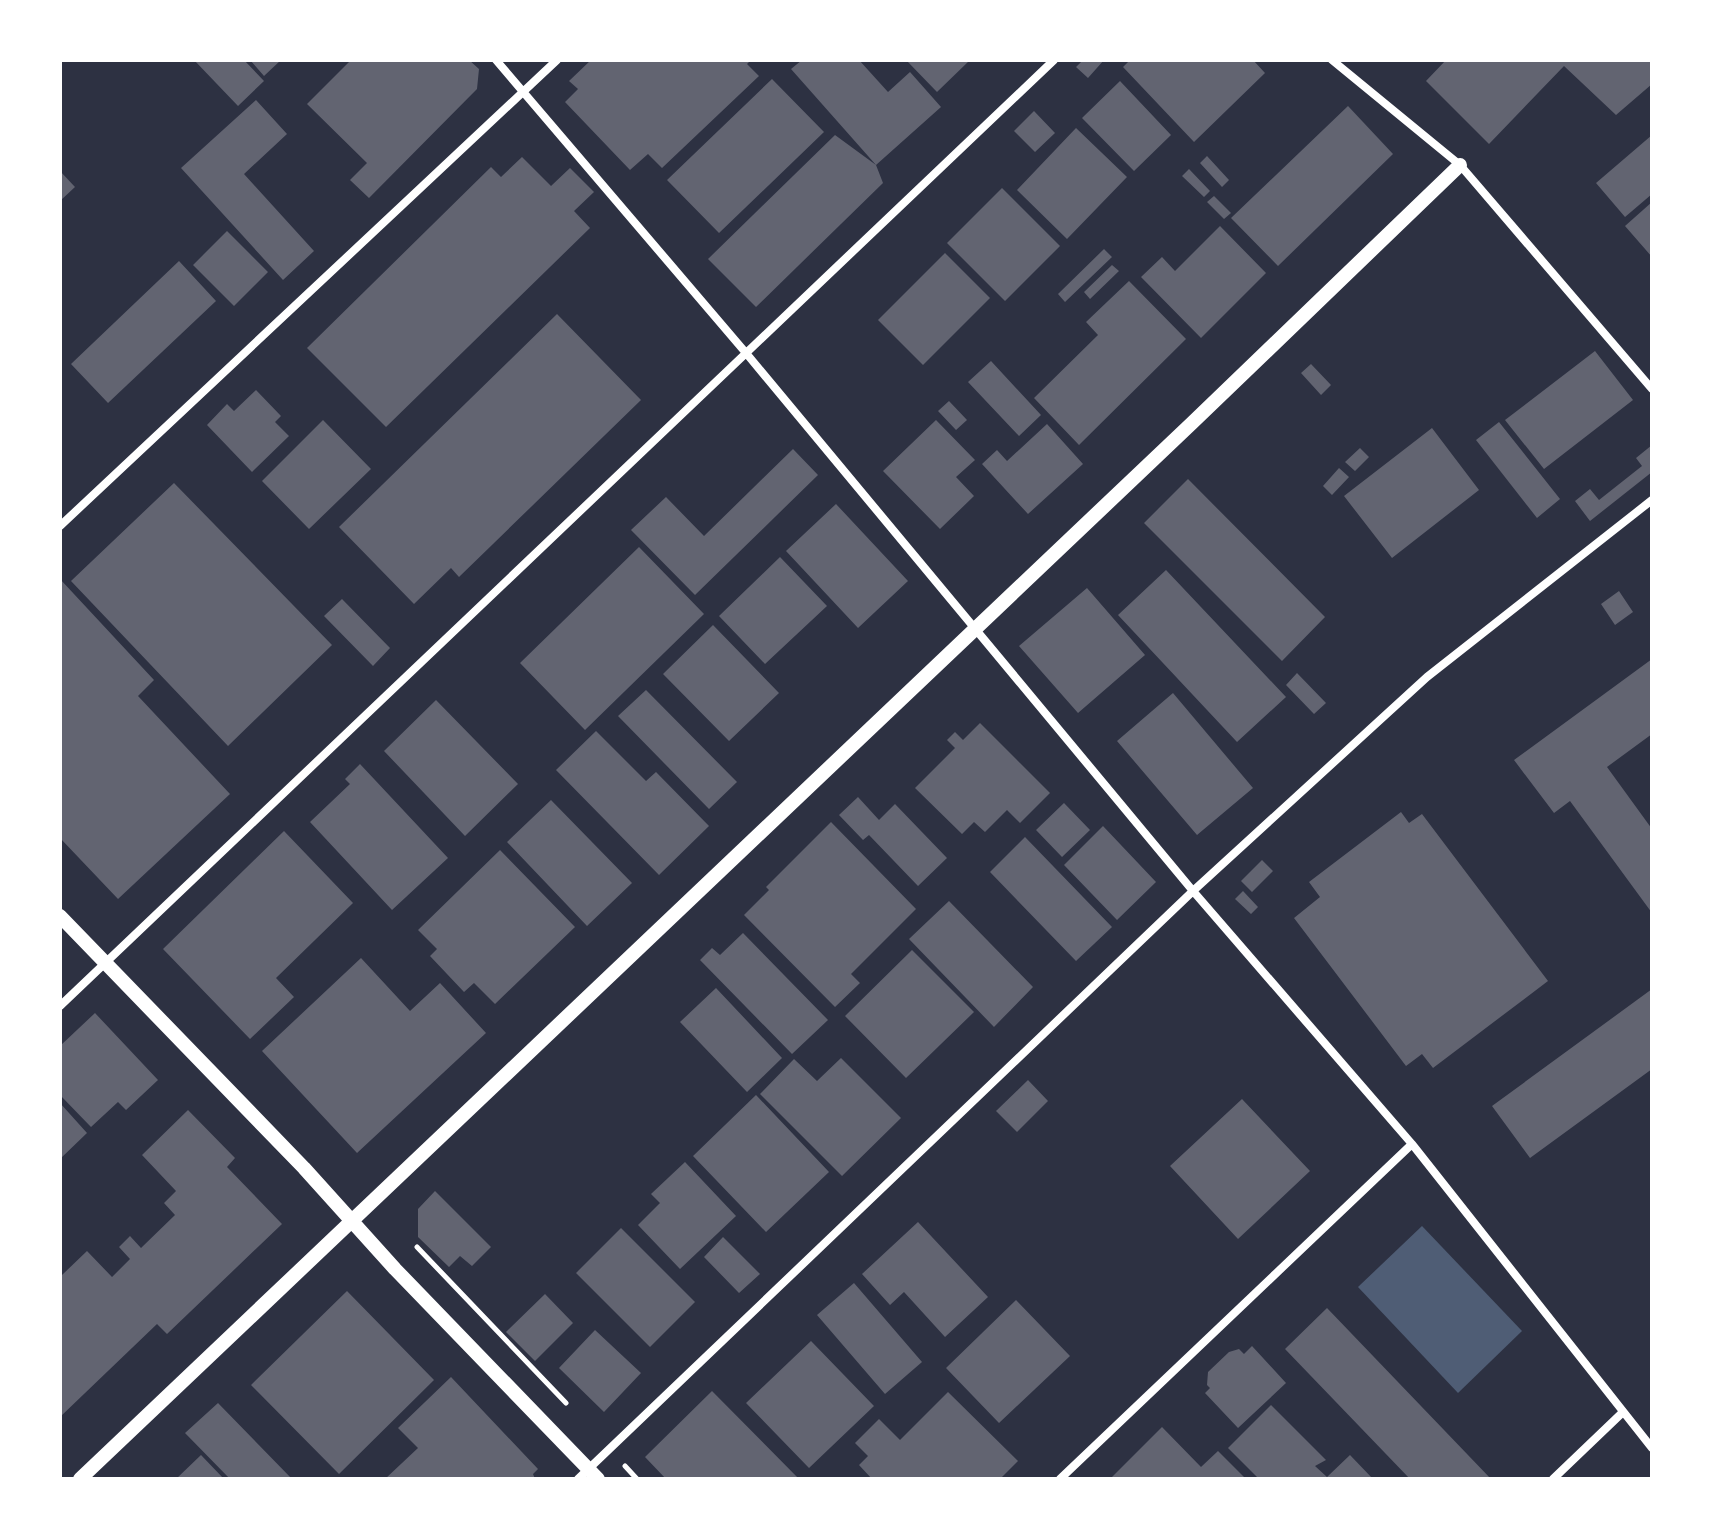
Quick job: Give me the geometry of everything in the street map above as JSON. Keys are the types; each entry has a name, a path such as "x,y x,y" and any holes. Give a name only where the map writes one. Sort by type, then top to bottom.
{"street":[{"path":"496,60 746,353 1193,891 1412,1144 1652,1448"},
{"path":"60,526 557,60"},
{"path":"60,1006 1054,60"},
{"path":"1332,60 1460,165 1652,389"},
{"path":"80,1479 1460,165"},
{"path":"60,916 352,1220 588,1476 610,1450 1193,891 1427,677 1652,500"},
{"path":"1060,1479 1412,1144"},
{"path":"1553,1479 1623,1412"}],"path":[{"path":"417,1247 567,1405"},
{"path":"610,1450 637,1479"}],"water":[{"path":"1422,1226 1522,1331 1458,1393 1358,1287"}],"building":[{"path":"194,60 244,60 264,81 238,106"},
{"path":"250,60 281,60 264,76"},
{"path":"351,60 469,60 479,69 477,89 369,198 350,180 367,163 307,104"},
{"path":"591,60 751,60 747,64 759,76 662,168 648,154 630,170 565,102 578,89 569,81"},
{"path":"802,60 859,60 888,92 910,72 941,107 876,165 791,69"},
{"path":"906,60 970,60 937,92"},
{"path":"1083,60 1104,60 1088,78 1076,67"},
{"path":"1130,60 1253,60 1265,73 1194,142 1123,67"},
{"path":"1446,60 1652,60 1652,84 1616,115 1564,66 1489,144 1426,81"},
{"path":"772,79 824,132 719,233 667,180"},
{"path":"1120,81 1171,135 1134,171 1082,118"},
{"path":"256,100 287,134 244,174 314,251 283,280 181,168"},
{"path":"1348,106 1393,154 1278,266 1231,218"},
{"path":"1034,111 1055,133 1035,152 1014,131"},
{"path":"1076,128 1127,177 1067,239 1017,190"},
{"path":"835,135 876,165 883,183 756,307 708,259"},
{"path":"1652,135 1652,194 1625,217 1596,183"},
{"path":"1207,156 1229,180 1222,187 1200,163"},
{"path":"522,157 551,186 570,168 594,192 574,211 590,228 386,427 307,348 491,167 501,177"},
{"path":"1189,169 1210,191 1204,197 1182,176"},
{"path":"60,171 75,187 60,201"},
{"path":"1002,188 1060,246 1005,301 947,243"},
{"path":"1214,196 1231,213 1224,219 1207,202"},
{"path":"1652,202 1652,257 1625,226"},
{"path":"1220,226 1266,273 1201,338 1141,277 1162,257 1175,271"},
{"path":"227,231 268,272 234,306 193,265"},
{"path":"1104,249 1112,257 1065,302 1058,294"},
{"path":"945,253 990,298 923,365 878,320"},
{"path":"179,261 216,301 108,403 71,364"},
{"path":"1112,265 1119,271 1090,299 1084,292"},
{"path":"1129,281 1186,339 1079,445 1034,398 1098,335 1086,322"},
{"path":"557,314 641,400 459,577 451,568 414,604 339,527"},
{"path":"1595,351 1633,400 1544,469 1505,420"},
{"path":"991,361 1041,415 1019,436 968,382"},
{"path":"1311,364 1331,385 1321,395 1301,373"},
{"path":"256,390 281,416 275,422 289,436 252,472 207,425 227,404 234,411"},
{"path":"949,401 967,420 956,430 938,411"},
{"path":"323,420 371,469 309,529 262,481"},
{"path":"936,420 975,460 956,477 974,496 940,529 883,471"},
{"path":"1499,422 1560,499 1537,518 1476,440"},
{"path":"1047,424 1083,464 1028,514 982,464 997,450 1007,461"},
{"path":"1432,428 1479,490 1392,558 1344,496"},
{"path":"1652,445 1652,472 1590,521 1575,501 1590,489 1599,500 1642,466 1636,458"},
{"path":"1360,448 1369,457 1355,471 1345,462"},
{"path":"793,449 818,475 695,595 631,530 666,497 704,536"},
{"path":"1339,468 1349,477 1332,495 1323,486"},
{"path":"1188,479 1325,617 1282,661 1144,523"},
{"path":"174,483 332,645 228,746 71,581"},
{"path":"836,504 908,581 858,628 786,551"},
{"path":"639,547 704,614 585,730 520,663"},
{"path":"780,557 827,606 765,664 719,616"},
{"path":"1166,570 1286,697 1237,742 1118,615"},
{"path":"60,579 154,680 138,696 230,794 118,899 60,838"},
{"path":"1087,588 1145,655 1078,713 1019,646"},
{"path":"1619,591 1633,612 1615,625 1601,604"},
{"path":"342,599 390,648 373,666 324,616"},
{"path":"713,625 779,693 729,741 663,674"},
{"path":"1652,659 1652,734 1607,767 1652,829 1652,913 1570,801 1554,813 1514,760"},
{"path":"1297,673 1326,703 1314,714 1286,685"},
{"path":"646,690 737,782 709,809 618,716"},
{"path":"1173,693 1253,788 1197,835 1117,741"},
{"path":"436,700 518,784 465,836 384,751"},
{"path":"980,723 1050,793 1020,823 1007,810 985,832 974,822 962,834 915,788 955,748 947,740 955,732 963,740"},
{"path":"596,731 646,781 656,772 709,826 659,875 556,770"},
{"path":"360,764 448,858 392,910 310,822 350,784 345,779"},
{"path":"858,797 879,820 895,804 947,858 918,886 869,835 863,840 839,815"},
{"path":"551,800 632,883 587,926 507,842"},
{"path":"1064,803 1090,830 1062,857 1036,830"},
{"path":"1401,812 1409,823 1422,814 1548,981 1433,1068 1422,1054 1406,1066 1294,918 1320,897 1309,882"},
{"path":"831,822 916,909 851,974 860,983 835,1007 744,915 769,890 766,887"},
{"path":"1103,826 1156,882 1117,920 1064,865"},
{"path":"284,831 353,903 276,978 294,997 250,1039 163,949"},
{"path":"1025,837 1112,927 1076,961 990,872"},
{"path":"500,850 575,927 495,1004 474,983 464,992 430,956 437,949 418,930"},
{"path":"1262,860 1273,871 1252,892 1241,881"},
{"path":"1243,891 1258,907 1251,914 1235,899"},
{"path":"949,901 1033,987 994,1027 909,939"},
{"path":"743,933 828,1020 792,1054 700,960 712,948 720,955"},
{"path":"912,950 974,1012 906,1078 845,1016"},
{"path":"361,958 410,1011 440,983 486,1033 357,1153 262,1051"},
{"path":"716,988 782,1058 747,1092 680,1022"},
{"path":"1652,989 1652,1069 1530,1158 1492,1106"},
{"path":"95,1013 158,1080 126,1110 118,1102 91,1127 60,1095 60,1046"},
{"path":"841,1058 901,1118 842,1176 760,1094 794,1059 817,1081"},
{"path":"1028,1080 1048,1101 1017,1132 996,1111"},
{"path":"756,1095 829,1172 766,1232 693,1156"},
{"path":"1242,1099 1310,1171 1238,1239 1170,1166"},
{"path":"60,1103 87,1133 60,1159"},
{"path":"188,1110 235,1158 227,1167 282,1224 167,1334 157,1324 60,1417 60,1273 62,1275 87,1251 112,1277 130,1259 119,1247 130,1236 141,1248 175,1215 164,1203 176,1191 142,1155"},
{"path":"685,1162 736,1216 680,1269 638,1225 660,1203 651,1194"},
{"path":"435,1191 491,1247 472,1266 460,1256 449,1267 418,1237 418,1209"},
{"path":"918,1222 988,1297 945,1337 904,1292 890,1305 862,1274"},
{"path":"621,1228 695,1302 650,1347 576,1273"},
{"path":"723,1237 760,1274 739,1293 704,1257"},
{"path":"854,1283 922,1362 885,1394 817,1315"},
{"path":"347,1291 434,1380 339,1474 251,1385"},
{"path":"545,1294 573,1323 535,1361 506,1332"},
{"path":"1016,1300 1070,1356 999,1423 946,1368"},
{"path":"1327,1308 1491,1479 1410,1479 1285,1349"},
{"path":"595,1330 641,1373 604,1412 559,1368"},
{"path":"811,1341 874,1406 809,1468 746,1403"},
{"path":"1252,1346 1286,1383 1238,1428 1205,1393 1210,1388 1207,1385 1208,1372 1229,1352 1239,1349 1244,1354"},
{"path":"451,1377 538,1469 533,1474 535,1479 385,1479 418,1448 398,1428"},
{"path":"712,1391 799,1479 666,1479 645,1457"},
{"path":"948,1392 1018,1461 1000,1479 872,1479 859,1465 868,1456 855,1443 879,1419 900,1440"},
{"path":"218,1403 292,1479 230,1479 185,1433"},
{"path":"1271,1405 1326,1460 1315,1466 1327,1477 1350,1455 1373,1479 1259,1479 1228,1448"},
{"path":"1162,1427 1201,1467 1218,1451 1246,1479 1110,1479"},
{"path":"201,1455 224,1479 176,1479"}]}
